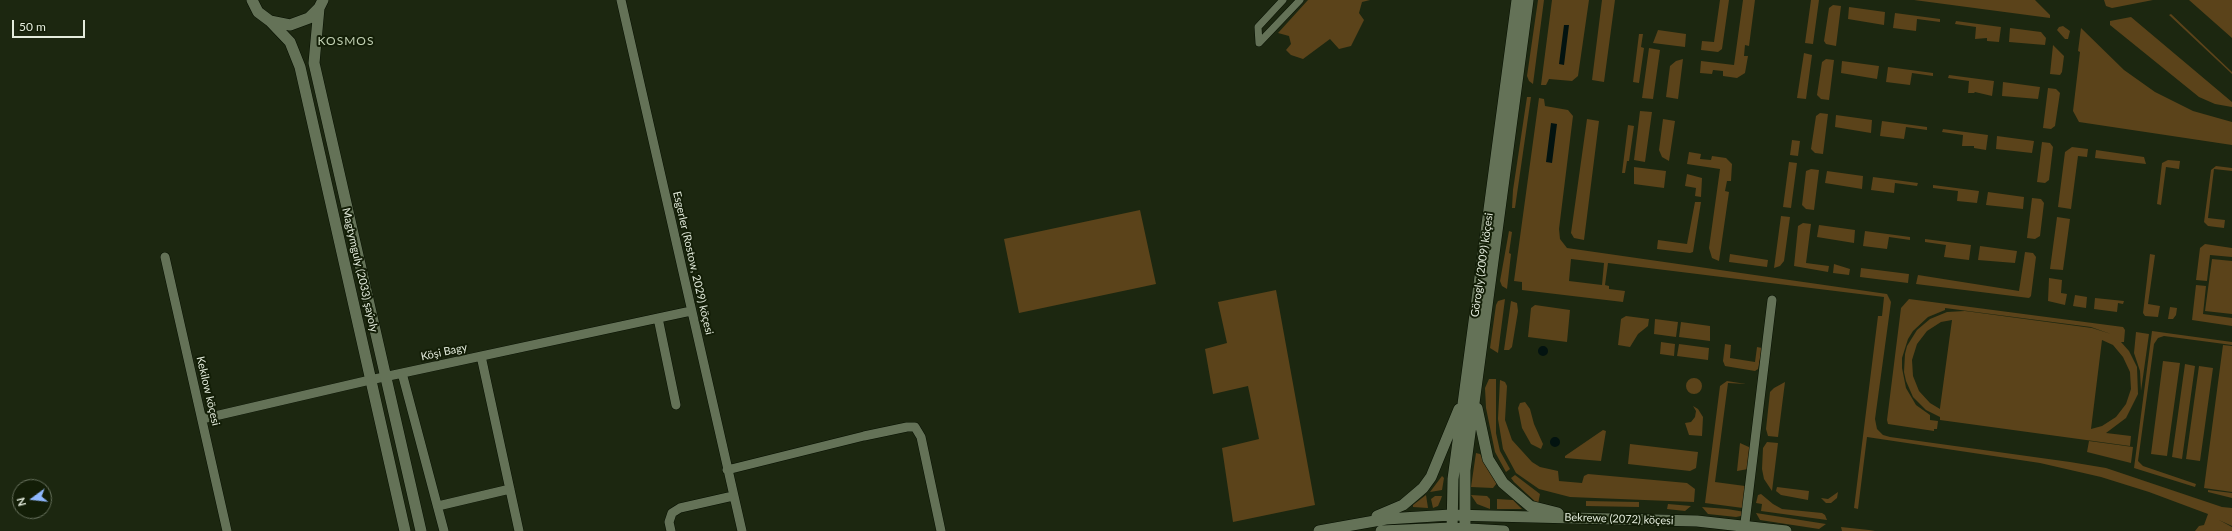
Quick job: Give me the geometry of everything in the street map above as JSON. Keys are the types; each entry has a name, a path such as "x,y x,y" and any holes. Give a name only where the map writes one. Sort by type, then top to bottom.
{"main road":[{"name":"Magtymguly (2033) şaýoly","path":"252,0 258,12 270,21 290,42 300,67 405,531"},
{"name":"Görogly (2009) köçesi","path":"1452,530 1452,479 1517,0"},
{"name":"Görogly (2009) köçesi","path":"1465,530 1464,480 1528,0"},
{"name":"Magtymguly (2033) şaýoly","path":"321,4 314,63 384,377 421,531"},
{"path":"270,21 283,25 297,24 309,18 321,4"},
{"path":"1319,531 1361,522 1403,505 1423,488 1435,469 1443,444 1464,398"},
{"path":"1475,398 1488,459 1503,483 1530,506 1574,517"},
{"name":"Bekrewe (2072) köçesi","path":"1361,522 1451,515 1574,517 1697,521 1745,528 1786,531"},
{"path":"1381,531 1504,531"}],"street":[{"name":"Esgerler (Rostow, 2029) köçesi","path":"621,0 742,531"},
{"path":"1283,0 1258,27 1260,43 1300,0"},
{"name":"Kekilow köçesi","path":"165,257 227,531"},
{"path":"1745,528 1772,300"},
{"name":"Köşi Bagy","path":"202,419 370,380 691,311"},
{"path":"658,318 676,405"},
{"path":"481,356 519,531"},
{"path":"402,373 444,531"},
{"path":"727,470 907,426 915,427 921,437 940,531"},
{"path":"438,506 510,489"},
{"path":"671,531 669,522 672,513 680,508 733,496"}],"shaded area":[{"path":"1308,0 1370,0 1362,2 1359,13 1364,20 1351,46 1339,49 1330,39 1303,59 1291,55 1286,50 1291,44 1289,36 1278,33"},
{"path":"1538,0 1544,0 1533,84 1529,81 1527,76"},
{"path":"1552,0 1589,0 1578,76 1572,81 1549,79 1546,85 1541,85"},
{"path":"1602,0 1615,0 1604,82 1592,80"},
{"path":"1720,0 1729,0 1722,49 1718,52 1701,50 1702,41 1714,42"},
{"path":"1743,0 1755,0 1749,46 1745,45 1744,56 1748,56 1745,73 1737,78 1723,76 1723,71 1713,70 1712,74 1700,73 1701,61 1734,65"},
{"path":"1811,0 1819,0 1813,44 1805,43"},
{"path":"1914,0 2035,0 2050,15 2050,18"},
{"path":"2104,0 2153,0 2112,8 2106,6"},
{"path":"2189,0 2232,0 2232,38"},
{"path":"1833,5 1841,6 1836,46 1826,44 1824,41 1829,8"},
{"path":"1849,7 1885,12 1884,25 1848,19"},
{"path":"1895,13 1940,19 1940,22 1917,19 1916,31 1893,28"},
{"path":"2171,14 2232,72 2232,74 2169,15"},
{"path":"2131,17 2232,102 2232,107 2215,104 2199,97 2110,25 2110,21"},
{"path":"1956,21 2001,27 1999,42 1987,41 1987,38 1975,39 1976,27 1955,24"},
{"path":"1564,25 1569,25 1564,65 1559,64"},
{"path":"2063,26 2070,31 2068,39 2065,39 2057,30 2059,27"},
{"path":"2010,28 2041,32 2046,38 2045,45 2009,42"},
{"path":"2081,28 2124,70 2155,92 2193,111 2232,122 2232,145 2079,122 2073,111 2080,52 2078,51"},
{"path":"1658,30 1686,34 1685,47 1653,43"},
{"path":"1639,34 1643,34 1641,47 1644,48 1639,83 1633,82"},
{"path":"2053,45 2064,56 2062,72 2060,75 2050,74"},
{"path":"1649,48 1660,50 1653,99 1642,98"},
{"path":"1804,53 1812,55 1806,99 1797,98"},
{"path":"1683,59 1678,99 1666,97 1670,66 1676,61"},
{"path":"1826,59 1834,60 1829,100 1821,99 1817,95 1822,62"},
{"path":"1842,61 1879,66 1877,79 1841,73"},
{"path":"1888,67 1933,73 1933,76 1912,73 1910,85 1886,82"},
{"path":"1949,75 1994,81 1992,96 1975,92 1968,93 1969,81 1948,78"},
{"path":"2003,82 2040,87 2038,99 2002,96"},
{"path":"2048,88 2056,89 2060,93 2055,126 2051,129 2043,128"},
{"path":"1527,97 1531,97 1515,208 1512,208 1513,190"},
{"path":"1539,98 1544,99 1545,106 1568,110 1573,116 1559,229 1560,239 1567,248 1887,294 1891,302 1875,419 1877,429 1883,435 2106,468 2222,507 2232,508 2232,526 2219,520 2232,527 2232,531 2195,531 2199,526 2204,525 2208,514 2149,492 2101,477 2040,463 1867,437 1858,509 1854,508 1878,316 1882,316 1884,297 1608,263 1605,285 1609,286 1609,289 1625,291 1623,302 1522,290 1522,282 1514,281","holes":["1571,259 1604,263 1602,285 1569,281"]},
{"path":"1640,111 1652,112 1645,162 1634,160"},
{"path":"1820,113 1828,114 1823,154 1815,153 1811,149 1816,116"},
{"path":"1836,115 1872,120 1871,133 1835,127"},
{"path":"1587,119 1599,121 1584,240 1574,238 1571,233"},
{"path":"1663,119 1675,121 1669,161 1662,157 1659,150"},
{"path":"1882,121 1927,127 1927,130 1906,127 1904,139 1880,136"},
{"path":"1551,123 1557,124 1552,163 1546,162"},
{"path":"1628,125 1634,126 1629,161 1627,161 1625,173 1622,173"},
{"path":"1943,129 1988,135 1986,150 1974,148 1974,146 1962,146 1963,135 1942,132"},
{"path":"1997,136 2034,141 2032,153 1996,149"},
{"path":"1792,140 1800,141 1798,156 1790,155"},
{"path":"2042,142 2050,143 2053,147 2049,180 2045,183 2037,182"},
{"path":"2072,147 2088,149 2087,157 2078,156 2071,209 2058,207 2065,152"},
{"path":"2096,150 2144,157 2146,164 2095,158"},
{"path":"1689,152 1701,154 1700,159 1711,160 1712,156 1726,158 1732,164 1731,181 1727,181 1725,191 1729,192 1719,261 1712,258 1709,248 1720,169 1687,164"},
{"path":"2168,160 2180,161 2179,169 2166,167 2161,205 2157,204 2162,163"},
{"path":"1789,162 1797,163 1791,208 1783,207"},
{"path":"2216,166 2232,168 2232,171 2214,169 2208,218 2225,220 2224,228 2208,226 2204,222 2211,170"},
{"path":"1634,167 1666,171 1664,188 1634,184"},
{"path":"1811,169 1819,170 1814,210 1806,209 1802,205 1806,171"},
{"path":"1827,171 1863,176 1862,189 1825,183"},
{"path":"1687,174 1702,178 1701,197 1695,196 1696,188 1685,186"},
{"path":"1873,177 1918,183 1917,186 1895,183 1894,193 1871,190"},
{"path":"1933,185 1979,191 1977,203 1957,201 1958,191 1933,188"},
{"path":"1988,192 2024,197 2023,209 1986,205"},
{"path":"2032,198 2041,199 2044,203 2040,236 2035,239 2027,238"},
{"path":"1695,202 1701,202 1693,252 1690,253 1657,249 1658,240 1687,244"},
{"path":"1140,210 1156,284 1019,313 1004,239"},
{"path":"1781,216 1790,217 1784,261 1780,266 1774,268"},
{"path":"2057,217 2070,219 2063,270 2050,269"},
{"path":"1803,223 1811,224 1806,263 1829,266 1828,272 1794,266 1798,226"},
{"path":"1819,225 1855,230 1854,243 1817,237"},
{"path":"1509,231 1512,232 1507,289 1502,286 1500,281"},
{"path":"1865,231 1910,237 1910,240 1889,237 1887,249 1863,246"},
{"path":"1925,239 1971,245 1969,260 1944,257 1946,245 1925,242"},
{"path":"2205,244 2232,248 2232,257 2210,255 2207,281 2196,280 2200,248"},
{"path":"1980,246 2017,251 2015,263 1978,260"},
{"path":"2025,252 2033,253 2036,257 2031,296 2029,298 1916,284 1918,275 2019,291"},
{"path":"1730,254 1768,260 1767,267 1729,262"},
{"path":"2150,254 2155,255 2148,304 2160,306 2158,317 2145,316 2143,313"},
{"path":"2212,259 2232,261 2232,314 2205,311"},
{"path":"1834,264 1850,269 1849,275 1833,273"},
{"path":"1861,268 1909,274 1908,283 1860,277"},
{"path":"2049,278 2062,280 2061,293 2067,294 2065,305 2048,301"},
{"path":"2196,285 2206,286 2203,314 2232,318 2232,326 2192,320"},
{"path":"1276,290 1315,505 1233,522 1222,448 1259,439 1248,386 1213,394 1205,349 1227,343 1218,302"},
{"path":"2075,295 2087,297 2086,308 2073,306"},
{"path":"2095,298 2124,301 2123,304 2118,303 2117,312 2094,309"},
{"path":"1505,299 1498,353 1490,348 1496,305 1498,301"},
{"path":"1909,299 2123,327 2125,330 2124,342 2121,342 2129,351 2137,367 2138,394 2126,418 2106,433 2131,436 2130,446 1940,420 1940,417 1926,410 1913,397 1906,381 1904,372 1905,354 1907,346 1917,330 1930,319 1947,312 1965,311 2092,328 2111,334 2091,327 1945,308 1945,310 1928,317 1913,331 1908,339 1902,358 1902,368 1906,388 1916,405 1930,415 1930,420 1938,421 1937,429 1934,429 1934,431 1888,424 1887,420 1901,308","holes":["1952,320 1940,408 1940,409 1930,403 1919,391 1913,376 1912,360 1917,344 1927,331 1941,322","2102,340 2113,345 2123,357 2130,372 2131,389 2126,404 2116,417 2102,426 2091,429"]},
{"path":"1511,301 1517,303 1518,311 1512,347 1509,350 1504,350"},
{"path":"1535,305 1570,310 1567,342 1528,337 1531,308"},
{"path":"2170,307 2177,308 2176,315 2173,319 2168,319"},
{"path":"1626,316 1649,319 1648,326 1638,334 1630,347 1618,345 1621,319"},
{"path":"1655,319 1678,322 1676,337 1654,334"},
{"path":"1681,322 1710,326 1710,341 1679,337"},
{"path":"2152,331 2232,342 2232,345 2164,336 2158,338 2154,344 2138,461 2143,466 2196,484 2195,487 2134,468"},
{"path":"2136,332 2149,334 2141,391 2140,371 2134,353"},
{"path":"1661,342 1675,344 1674,356 1660,354"},
{"path":"1679,344 1709,348 1708,360 1677,356"},
{"path":"1725,344 1731,345 1730,358 1755,362 1757,347 1762,348 1758,369 1755,371 1725,366 1723,361"},
{"path":"2223,345 2232,346 2232,492 2204,488"},
{"path":"1541,346 1545,346 1547,347 1547,355 1541,356 1538,353 1538,349"},
{"path":"2163,361 2180,363 2167,456 2151,454"},
{"path":"2185,364 2195,366 2182,459 2172,457"},
{"path":"2199,366 2213,368 2200,461 2186,459"},
{"path":"1691,378 1697,378 1702,383 1700,392 1697,394 1691,394 1686,389 1686,383"},
{"path":"1489,379 1496,379 1496,433 1500,451 1510,469 1506,472 1495,452 1486,408 1485,388"},
{"path":"1500,380 1505,382 1507,386 1505,420 1512,440 1532,462 1540,467 1558,471 1559,481 1582,483 1584,476 1588,474 1687,483 1695,489 1694,502 1570,497 1539,489 1516,473 1503,449 1498,419"},
{"path":"1727,381 1746,384 1728,383 1715,482 1745,486 1743,508 1705,503 1720,386"},
{"path":"1785,382 1778,437 1768,436 1766,429 1770,392"},
{"path":"1525,402 1530,409 1534,424 1543,444 1541,449 1531,444 1522,428 1518,408 1520,403"},
{"path":"1693,406 1698,409 1703,417 1702,436 1689,435 1685,423 1691,422 1695,417 1696,411"},
{"path":"1603,430 1606,431 1601,461 1565,458 1565,456"},
{"path":"1553,437 1557,437 1559,438 1559,446 1553,447 1550,444 1550,440"},
{"path":"2089,441 2133,447 2131,463 2087,452"},
{"path":"1767,442 1778,443 1772,491 1764,479 1762,469 1763,448"},
{"path":"1740,443 1751,448 1748,469 1737,471"},
{"path":"1630,444 1698,452 1696,468 1690,471 1628,464"},
{"path":"1476,453 1480,454 1497,483 1493,488 1471,487"},
{"path":"1515,475 1540,494 1538,504 1514,482 1511,478"},
{"path":"1442,476 1444,478 1442,490 1430,492"},
{"path":"1777,487 1809,491 1808,500 1781,495 1776,491"},
{"path":"2208,490 2232,493 2232,498 2208,492"},
{"path":"1838,492 1837,498 1831,503 1826,503 1821,498 1828,499"},
{"path":"1761,494 1782,509 1822,513 1825,515 1827,520 1761,511 1762,504 1756,503 1758,495"},
{"path":"1426,495 1428,508 1413,507 1413,505"},
{"path":"1471,495 1487,496 1490,499 1490,509 1477,504"},
{"path":"1435,496 1442,496 1438,506 1433,508 1431,499"},
{"path":"1497,499 1513,500 1522,509 1497,509"},
{"path":"1586,501 1639,502 1639,507 1586,506"},
{"path":"1668,504 1691,506 1685,511 1667,509"},
{"path":"1702,507 1745,512 1741,516 1736,517 1708,514"},
{"path":"1756,513 1826,524 1819,529 1760,520"},
{"path":"1841,527 1869,530 1875,531 1842,531"}],"district":[{"name":"KOSMOS","path":"346,41"}]}
